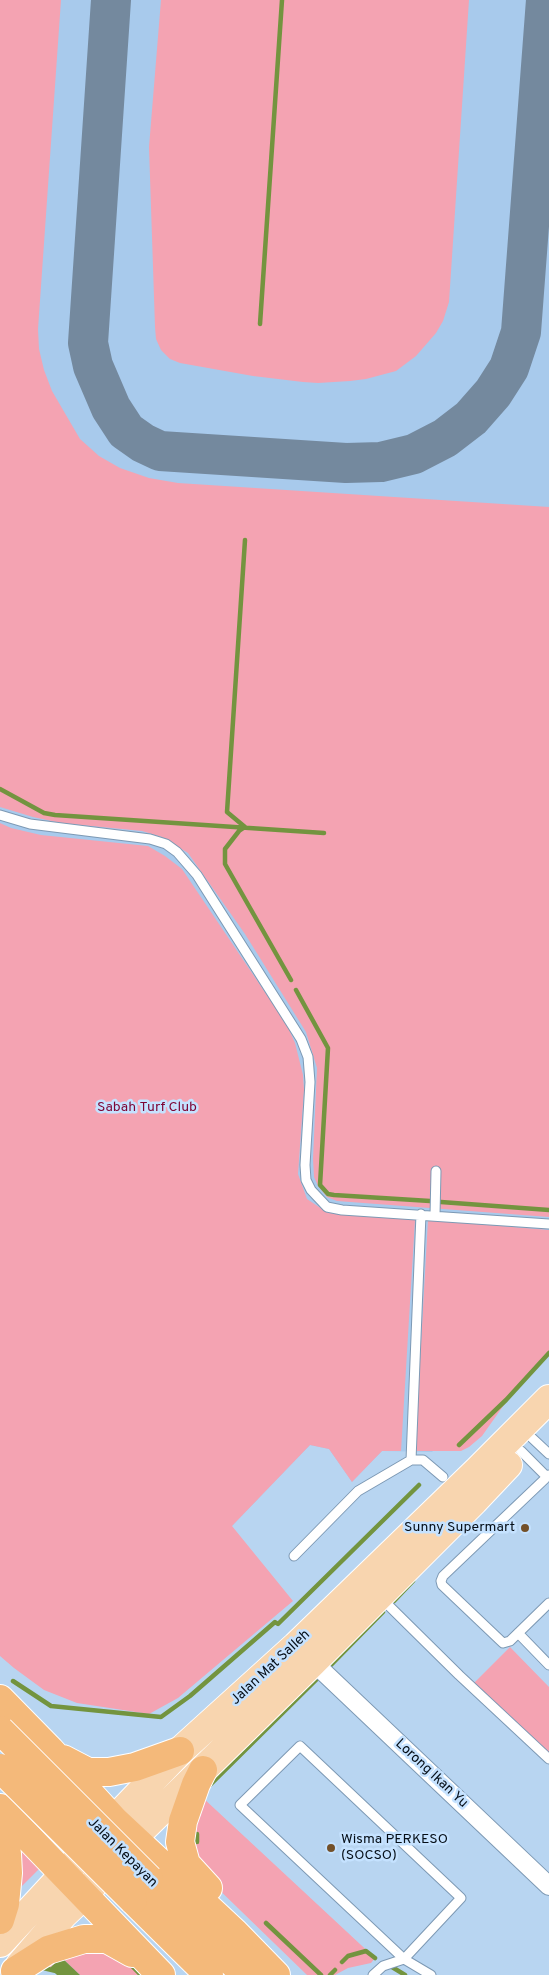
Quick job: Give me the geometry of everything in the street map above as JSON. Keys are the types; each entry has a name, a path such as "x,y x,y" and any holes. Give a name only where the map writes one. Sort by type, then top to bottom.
{"highway":[{"path":"0,1699 114,1820 235,1933 276,1975"},
{"name":"Jalan Kepayan","path":"0,1730 245,1975"},
{"path":"50,1750 70,1764 88,1772 109,1772 135,1767 180,1751"},
{"name":"Jalan Kepayan","path":"0,1768 209,1975"},
{"path":"203,1770 183,1821 180,1842 186,1864 231,1913 235,1933"},
{"path":"0,1808 62,1875 84,1895 156,1970"},
{"path":"0,1824 7,1854 8,1873 5,1904 0,1920"},
{"path":"13,1973 48,1950 84,1939 107,1939 156,1970"}],"main road":[{"name":"Jalan Mat Salleh","path":"0,1943 180,1751 296,1646 458,1474 549,1399"},
{"name":"Jalan Mat Salleh","path":"13,1973 62,1915 84,1895 133,1838 474,1501 538,1441"}],"street":[{"name":"Lorong Ikan Yu","path":"313,1662 549,1886"}],"lane":[{"path":"0,815 30,824 150,839 166,844 177,852 198,875 301,1039 308,1057 306,1180 311,1190 327,1207 549,1224"},
{"path":"434,1215 436,1171"},
{"path":"411,1460 421,1214"},
{"path":"538,1441 548,1476 443,1576 441,1581 442,1585 503,1643 510,1641 549,1603"},
{"path":"294,1556 358,1491 411,1460 423,1460 458,1474 439,1496"},
{"path":"378,1597 383,1599 459,1675 549,1759"},
{"path":"518,1633 547,1660"},
{"path":"373,1975 383,1966 404,1959 461,1898 300,1746 240,1806 404,1959 431,1975"}],"shaded area":[{"path":"0,0 549,0 549,1338 432,1452 382,1451 352,1482 329,1449 310,1445 232,1526 0,859"},
{"path":"61,1957 80,1975 57,1975 50,1968"}],"green space":[{"path":"0,0 61,0 38,329 39,349 52,391 80,439 99,456 120,468 149,478 178,483 549,507 549,1217 337,1201 327,1197 318,1186 314,1177 317,1068 306,1032 245,934 188,853 162,837 142,831 61,823 0,807"},
{"path":"161,0 469,0 449,302 443,321 436,333 416,356 396,371 350,381 303,382 253,376 180,363 170,359 161,350 156,339 155,327 149,147"},
{"name":"Sabah Turf Club","path":"0,823 11,828 41,835 148,846 182,869 287,1025 295,1043 303,1075 304,1090 298,1174 307,1199 328,1213 415,1220 401,1451 382,1451 352,1482 329,1449 310,1445 232,1526 293,1601 178,1698 149,1714 77,1703 44,1690 0,1656"},
{"path":"428,1220 549,1230 549,1354 511,1395 482,1436 461,1451 415,1451"},
{"path":"510,1647 549,1687 549,1755 474,1683"},
{"path":"202,1797 375,1958 371,1963 348,1968 335,1975 307,1975 207,1878 192,1844 192,1824"},
{"path":"15,1842 46,1862 11,1897"},
{"path":"116,1948 144,1975 80,1975 61,1957 50,1968 43,1957"}],"waterway":[{"path":"260,324 282,0"},
{"path":"245,540 227,812 245,827 239,831 225,849 225,864 291,980"},
{"path":"0,789 44,813 55,815 324,833"},
{"path":"296,990 328,1048 320,1185 328,1194 334,1195 430,1201"},
{"path":"441,1202 549,1210"},
{"path":"459,1445 506,1400 549,1353"},
{"path":"13,1681 51,1706 161,1717 190,1696 275,1622 278,1624 419,1485"},
{"path":"394,1601 413,1581"},
{"path":"329,1667 383,1612"},
{"path":"209,1786 318,1678"},
{"path":"197,1834 197,1842"},
{"path":"266,1923 321,1975"},
{"path":"342,1962 348,1956 366,1951 375,1958"},
{"path":"129,1963 141,1975"},
{"path":"39,1967 56,1971"},
{"path":"392,1967 405,1975"},
{"path":"330,1975 335,1970"}],"taxiway":[{"path":"111,0 88,343 93,366 111,408 126,431 143,443 160,451 346,463 381,462 414,454 445,438 471,418 493,393 509,368 521,332 546,0"}],"place":[{"name":"Sunny Supermart","path":"525,1528"},
{"name":"Wisma PERKESO (SOCSO)","path":"331,1848"}]}
